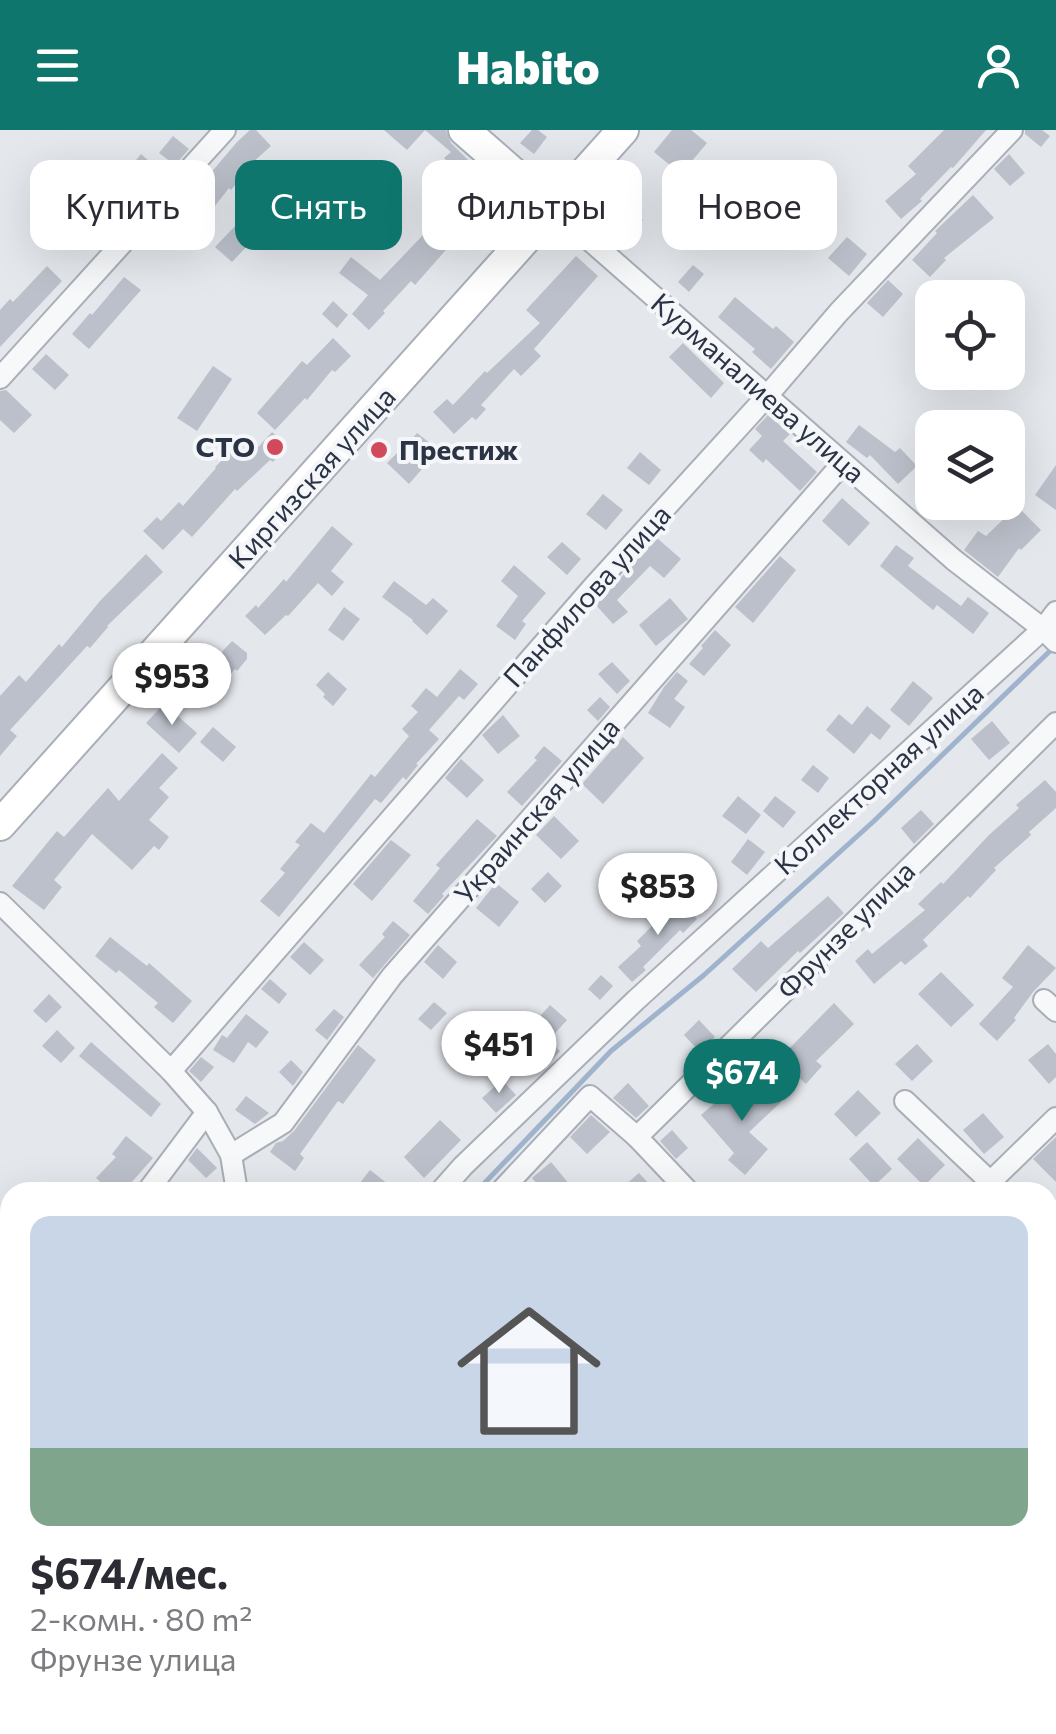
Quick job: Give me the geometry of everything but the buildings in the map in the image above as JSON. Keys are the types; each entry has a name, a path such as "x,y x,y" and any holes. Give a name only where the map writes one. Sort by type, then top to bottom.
{"main road":[{"name":"Курманалиева улица","path":"464,130 498,160"},
{"name":"Киргизская улица","path":"596,160 623,130"},
{"name":"Киргизская улица","path":"0,826 515,250"}],"street":[{"path":"0,378 225,130"},
{"name":"Панфилова улица","path":"170,1071 839,312 1012,130"},
{"name":"Курманалиева улица","path":"601,250 954,560 1050,636"},
{"name":"Украинская улица","path":"231,1155 284,1123 392,976 843,463"},
{"name":"Коллекторная улица","path":"449,1182 636,1000 1050,636 1056,612"},
{"name":"Фрунзе улица","path":"637,1137 1056,723"},
{"path":"0,902 207,1112 231,1155 235,1182"},
{"path":"509,1182 590,1096 680,1182"},
{"path":"905,1102 984,1182"},
{"path":"154,1182 207,1112"},
{"path":"997,1182 1056,1118"}],"waterway":[{"path":"486,1182 611,1051 704,975 874,821 1054,647"}],"place":[{"name":"СТО","path":"275,447"},
{"name":"Престиж","path":"379,450"}]}
